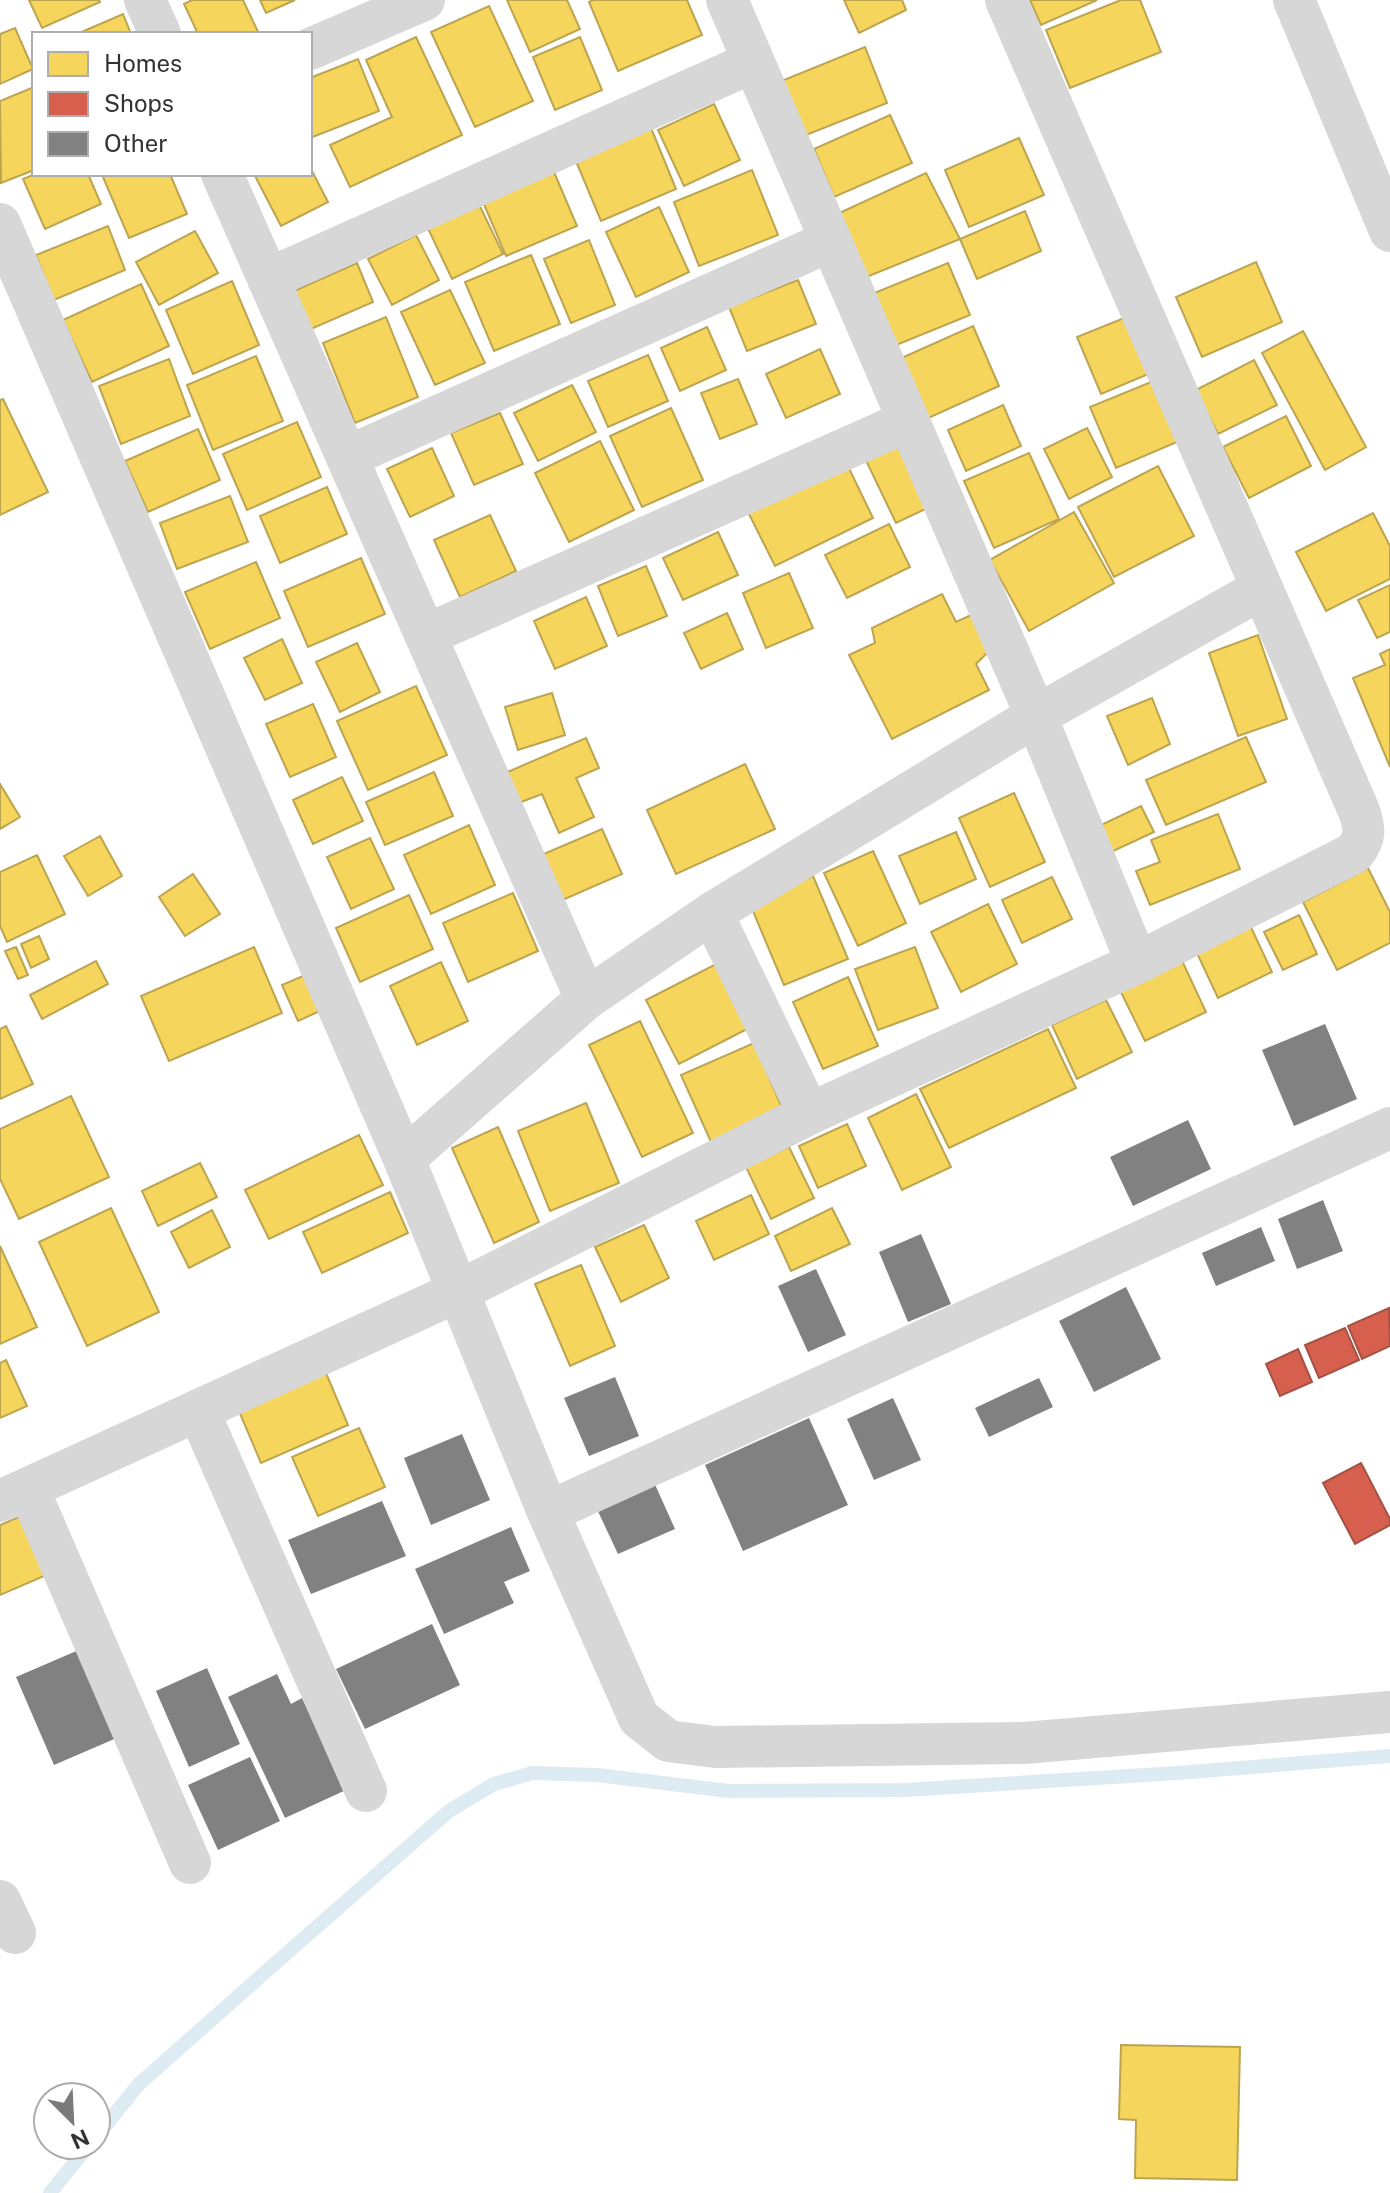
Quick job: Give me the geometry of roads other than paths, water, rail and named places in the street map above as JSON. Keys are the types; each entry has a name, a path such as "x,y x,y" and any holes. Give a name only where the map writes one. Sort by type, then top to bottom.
{"street":[{"path":"145,0 159,32"},
{"path":"312,48 424,0"},
{"path":"727,0 1036,716 1137,963"},
{"path":"190,1863 14,1494 459,1291 809,1114 1137,963 1354,853 1362,843 1365,829 1359,811 1006,0"},
{"path":"1294,0 1390,231"},
{"path":"268,279 753,62"},
{"path":"223,176 586,999"},
{"path":"0,224 404,1159 548,1512 639,1718 668,1741 715,1747 1024,1743 1390,1712"},
{"path":"347,457 830,241"},
{"path":"426,635 908,421"},
{"path":"404,1159 586,999 712,913 1036,716 1261,589"},
{"path":"712,913 809,1114"},
{"path":"548,1512 1390,1128"},
{"path":"198,1410 366,1791"}],"waterway":[{"path":"112,2117 139,2084 449,1811 494,1784 532,1773 597,1775 729,1791 905,1790 1390,1756"},
{"path":"50,2193 76,2161"}]}
